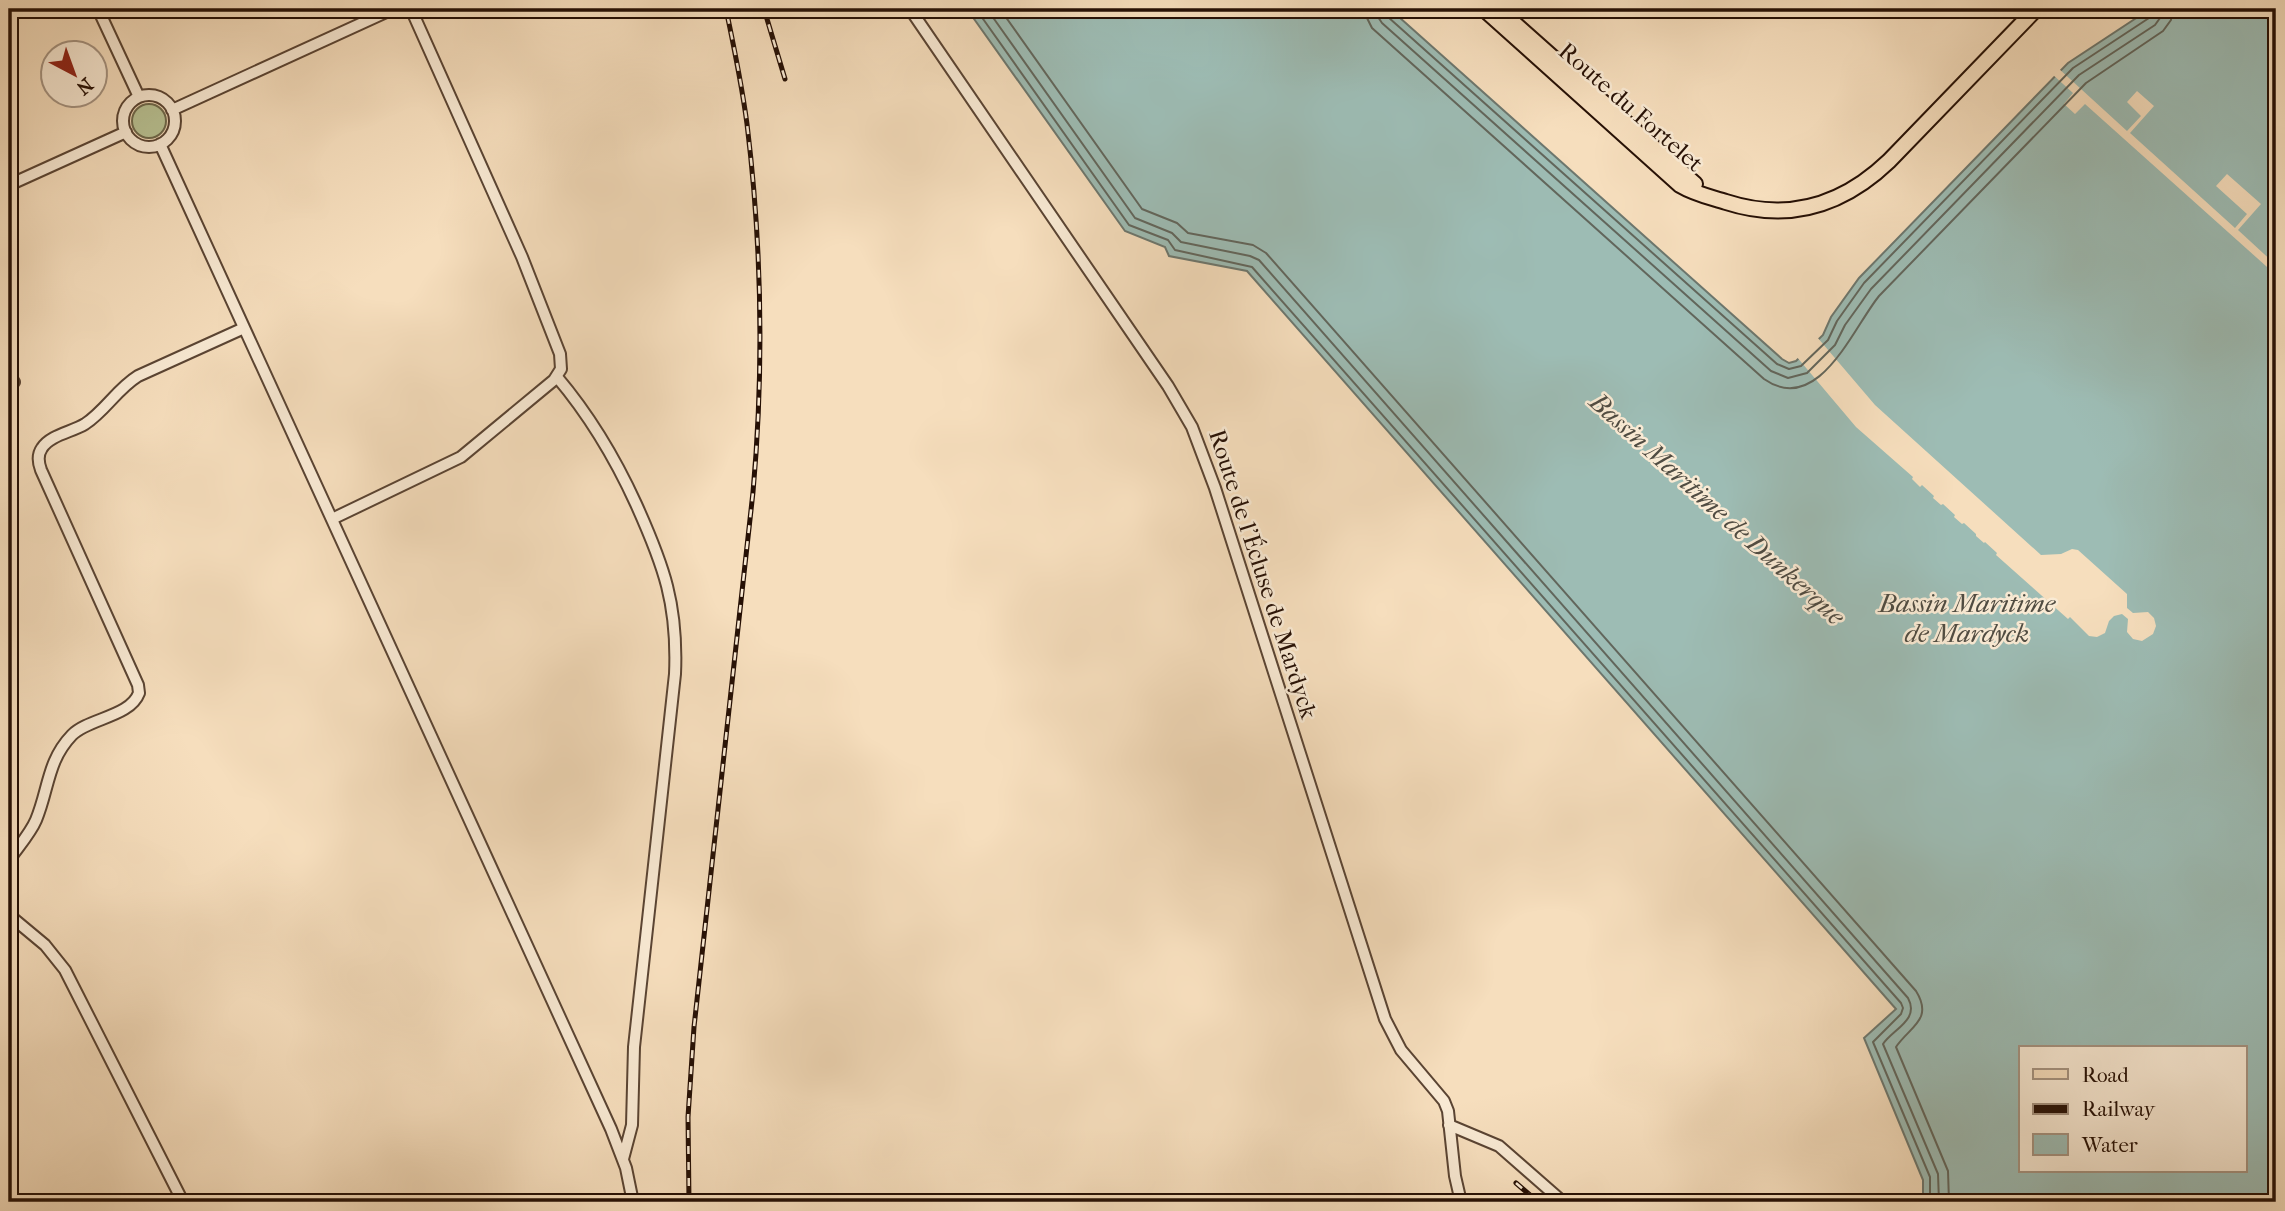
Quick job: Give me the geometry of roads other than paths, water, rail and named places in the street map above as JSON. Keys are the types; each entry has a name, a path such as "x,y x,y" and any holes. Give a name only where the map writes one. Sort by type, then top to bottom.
{"main road":[{"name":"Route du Fortelet","path":"1483,9 1668,175 1693,191 1723,201 1750,209 1783,211 1816,206 1846,194 1868,180 2038,9"},
{"name":"Route du Fortelet","path":"1498,9 1686,177 1723,201"}],"street":[{"path":"98,9 139,97"},
{"path":"172,110 393,9"},
{"path":"332,519 461,457 558,377 562,365 522,257 411,9"},
{"name":"Route de l'Écluse de Mardyck","path":"910,9 1138,341 1192,427 1216,488 1385,1019 1401,1050 1444,1101 1461,1202"},
{"path":"157,96 172,110 174,128 160,144 143,146 133,141 126,132 123,122 126,110 131,102 139,97 157,96"},
{"path":"9,185 126,132"},
{"path":"160,144 623,1159 633,1202"},
{"path":"9,860 35,822 49,773 55,758 67,741 81,728 131,705 139,693 41,470 38,457 41,449 48,442 87,423 126,384 138,376 244,328"},
{"path":"558,377 580,405 618,466 661,560 670,592 674,622 675,674 634,1047 632,1125 623,1159"},
{"path":"9,915 45,944 65,970 183,1202"},
{"path":"1449,1125 1499,1146 1563,1202"}],"water":[{"name":"Bassin Maritime de Mardyck","path":"967,9 1390,9 1789,363 1796,361 1823,335 1831,317 1859,278 2068,63 2150,9 2276,9 2276,1202 1923,1202 1923,1180 1864,1038 1896,1009 1247,271 1169,256 1165,247 1125,231"}],"railway":[{"path":"689,1202 688,1117 694,1027 753,492 759,400 760,308 756,216 743,95 726,9"},
{"path":"764,9 785,79"},
{"path":"1516,1183 1538,1202"}],"water label":[{"name":"Bassin Maritime de Dunkerque","path":"1717,509"}]}
